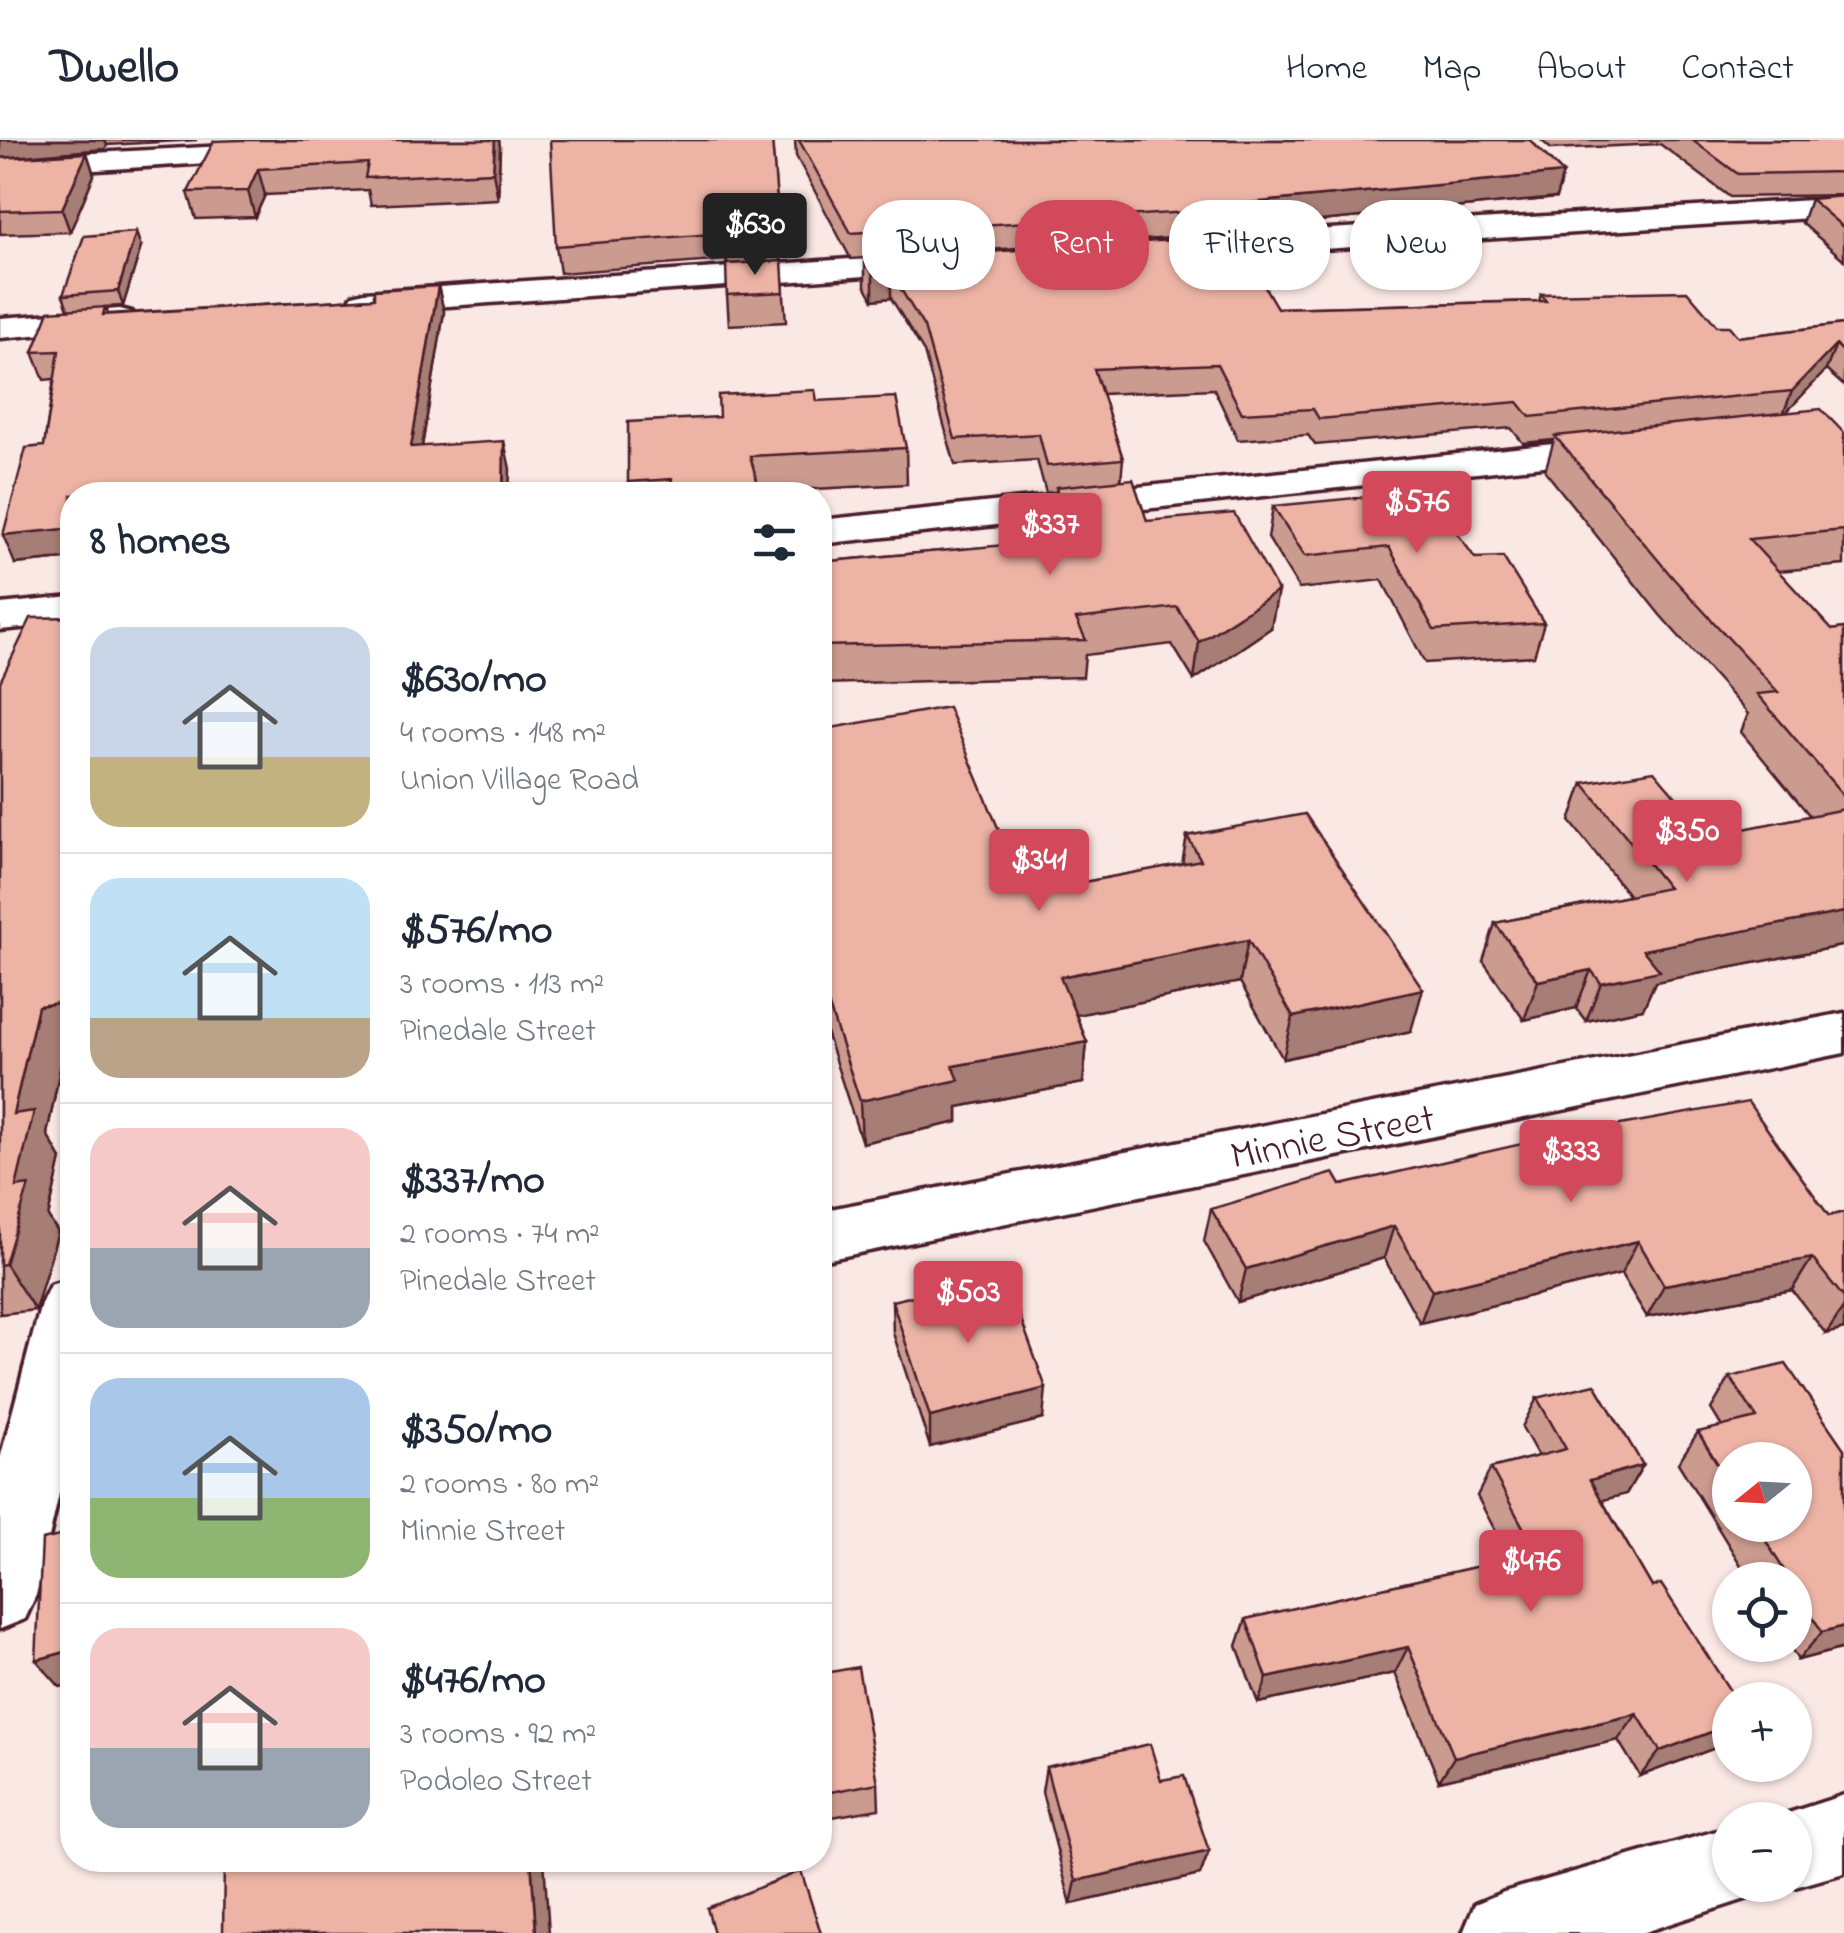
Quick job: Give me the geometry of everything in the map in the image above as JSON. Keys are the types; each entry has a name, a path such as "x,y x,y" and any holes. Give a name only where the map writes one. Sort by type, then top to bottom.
{"street":[{"path":"0,167 315,150"},
{"path":"1149,250 1844,207"},
{"path":"338,304 862,268"},
{"path":"0,328 159,317"},
{"path":"832,531 1667,443"},
{"path":"0,618 60,611"},
{"name":"Minnie Street","path":"832,1234 1844,1034"},
{"path":"0,1595 41,1390 60,1337"},
{"path":"1812,1843 1844,1834"},
{"path":"1504,1933 1712,1872"}],"building":[{"path":"495,140 493,172 365,178 368,163 258,169 248,191 188,192 214,141"},
{"path":"550,140 772,140 780,237 725,240 725,233 556,246"},
{"path":"799,140 1530,140 1563,173 1281,200 1169,200 1169,213 1149,214 1149,200 1015,200 1015,223 995,224 995,200 862,200 862,232 851,233"},
{"path":"1692,140 1844,140 1844,172 1738,174"},
{"path":"87,153 62,209 0,211 0,158"},
{"path":"1844,196 1844,228 1810,199"},
{"path":"136,232 118,291 63,295 84,236"},
{"path":"1169,240 1169,290 1266,290 1277,308 1546,301 1541,294 1687,291 1717,326 1729,326 1738,337 1844,324 1844,352 1836,345 1792,391 1530,417 1518,402 1319,419 1313,409 1242,413 1217,364 1094,369 1123,459 1047,466 1039,434 955,439 924,327 901,290 995,290 995,252 1015,250 1015,290 1149,290 1149,242"},
{"path":"782,261 784,292 727,295 726,264"},
{"path":"438,286 411,447 504,441 503,482 60,482 60,529 3,535 26,448 44,446 59,351 33,352 49,311 105,307 103,315 374,298 374,290"},
{"path":"815,390 817,401 896,397 906,448 750,456 757,482 628,482 628,422 719,417 718,395"},
{"path":"1821,409 1844,433 1844,530 1749,539 1832,630 1844,628 1844,796 1757,694 1778,692 1673,578 1555,436"},
{"path":"1133,479 1147,521 1234,513 1278,591 1199,642 1177,607 1076,619 1086,640 832,646 832,561 1017,544 1010,523 1064,519 1056,487"},
{"path":"1427,491 1475,558 1503,557 1544,623 1434,630 1389,547 1305,556 1273,506"},
{"path":"60,617 60,1003 38,1006 13,1114 34,1111 16,1187 29,1185 5,1264 0,1265 0,682 31,618"},
{"path":"948,707 1025,893 1201,860 1187,836 1305,814 1423,989 1293,1017 1248,940 1060,977 1087,1042 953,1066 959,1080 860,1101 832,1016 832,728"},
{"path":"1654,771 1709,836 1844,809 1844,912 1643,950 1660,971 1601,983 1591,970 1538,981 1495,923 1668,888 1583,783"},
{"path":"1748,1102 1829,1216 1844,1212 1844,1298 1812,1258 1664,1285 1638,1241 1432,1291 1394,1226 1246,1269 1211,1209 1334,1173 1341,1185 1548,1138"},
{"path":"1005,1275 1046,1388 930,1417 892,1301"},
{"path":"1786,1364 1844,1449 1844,1626 1822,1632 1812,1616 1812,1562 1779,1562 1767,1542 1812,1542 1812,1442 1712,1442 1712,1455 1698,1432 1757,1418 1730,1377"},
{"path":"1595,1384 1643,1465 1590,1480 1652,1587 1661,1584 1724,1682 1712,1682 1712,1732 1660,1751 1637,1714 1454,1757 1408,1647 1267,1678 1246,1619 1537,1553 1491,1468 1566,1449 1537,1398"},
{"path":"60,1536 60,1653 36,1660 42,1540"},
{"path":"858,1667 878,1783 832,1792 832,1672"},
{"path":"1150,1744 1161,1780 1184,1776 1209,1851 1076,1881 1046,1767"},
{"path":"224,1872 532,1872 536,1933 223,1933"},
{"path":"801,1872 821,1933 714,1933 707,1908"}]}
